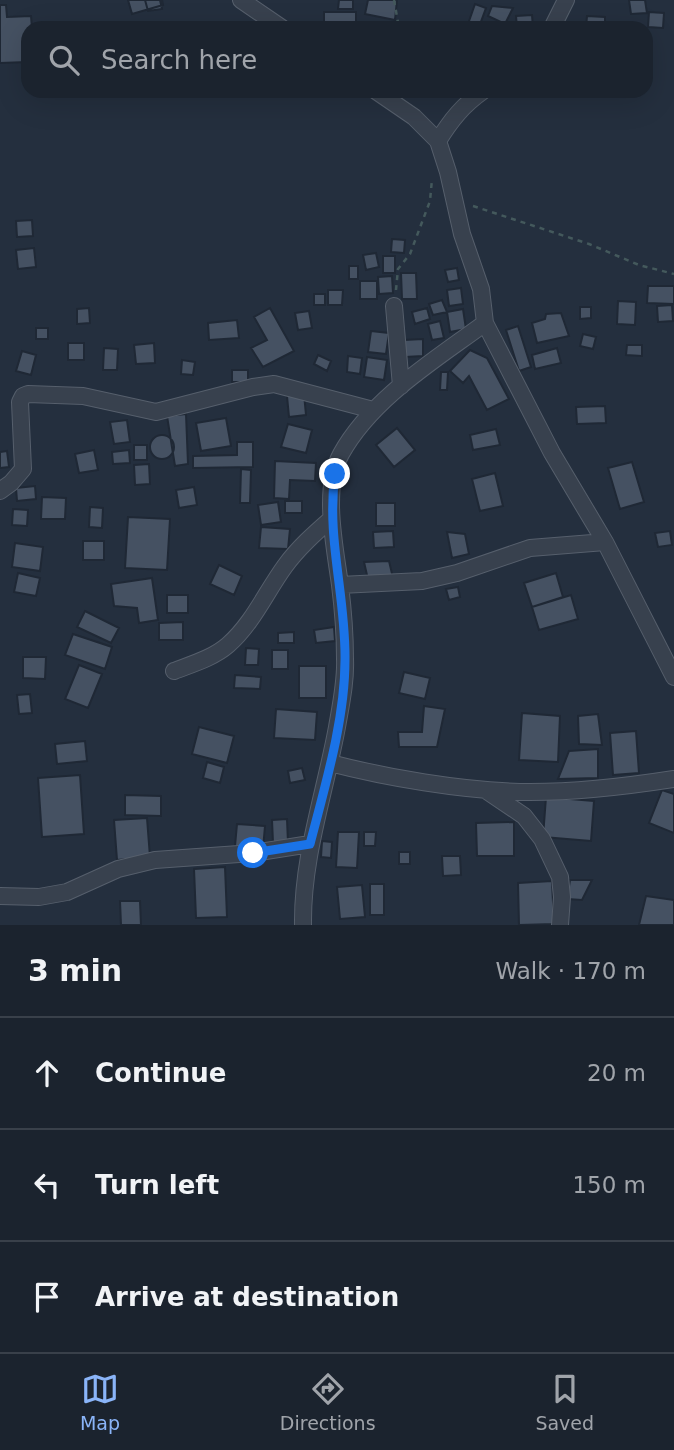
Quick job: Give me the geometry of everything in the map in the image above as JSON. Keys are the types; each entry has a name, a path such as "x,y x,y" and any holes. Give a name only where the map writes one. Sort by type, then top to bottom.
{"street":[{"path":"241,0 272,21"},
{"path":"556,21 566,0"},
{"path":"386,98 414,117 438,141 461,234 481,289 485,323 552,453 605,542 674,677"},
{"path":"438,141 450,122 473,98"},
{"path":"394,306 401,386"},
{"path":"303,925 310,844 330,763 341,704 345,660 340,585 331,519 335,474 340,455 373,411 401,386 485,323"},
{"path":"0,491 23,469 20,402 23,396 28,394 83,396 156,412 274,384 373,411"},
{"path":"174,671 226,647 247,626 286,564 308,539 331,519"},
{"path":"340,585 422,581 457,573 530,548 605,542"},
{"path":"330,763 381,775 520,792 595,789 674,779"},
{"path":"485,789 524,816 542,839 560,877 560,925"},
{"path":"0,896 39,897 67,892 118,869 155,860 253,853 310,844"}],"path":[{"path":"394,0 398,21"},
{"path":"394,306 398,269 410,254 430,201 433,169"},
{"path":"453,200 589,244 639,265 674,274"}],"building":[{"path":"128,0 162,0 163,5 132,14"},
{"path":"145,0 160,0 162,9 148,11"},
{"path":"339,0 353,0 353,9 338,9"},
{"path":"368,0 397,0 395,20 365,14"},
{"path":"629,0 645,0 647,13 631,14"},
{"path":"475,4 486,8 481,21 469,21"},
{"path":"0,5 6,5 7,17 31,16 31,21 21,21 21,62 0,63"},
{"path":"492,6 513,8 506,21 488,16"},
{"path":"324,12 356,12 356,21 324,21"},
{"path":"649,12 664,13 663,28 653,27 653,21 648,21"},
{"path":"532,15 532,21 516,21 516,16"},
{"path":"587,16 605,17 605,21 587,21"},
{"path":"32,220 33,236 17,237 16,221"},
{"path":"392,239 405,240 404,253 391,252"},
{"path":"34,248 36,267 18,269 16,250"},
{"path":"376,253 379,267 366,270 363,255"},
{"path":"383,256 395,256 395,273 383,273"},
{"path":"349,266 358,266 358,279 349,279"},
{"path":"457,268 459,280 448,282 445,270"},
{"path":"401,273 416,273 417,299 402,299"},
{"path":"392,276 393,293 379,294 378,277"},
{"path":"360,281 377,281 377,299 360,299"},
{"path":"648,286 674,286 674,304 647,303"},
{"path":"461,288 463,304 449,306 447,290"},
{"path":"328,290 343,290 342,305 328,305"},
{"path":"314,294 325,294 325,305 314,305"},
{"path":"442,300 447,312 433,315 429,304"},
{"path":"618,301 636,302 635,325 617,324"},
{"path":"672,305 673,321 658,322 657,306"},
{"path":"580,307 591,307 591,318 580,319"},
{"path":"89,308 90,323 77,324 77,309"},
{"path":"270,308 294,351 263,367 251,348 267,340 254,317"},
{"path":"427,308 430,319 415,324 412,312"},
{"path":"463,309 466,329 450,332 447,312"},
{"path":"309,311 312,328 298,330 295,313"},
{"path":"561,313 569,336 537,343 532,323 545,319 546,314"},
{"path":"237,320 239,338 209,340 208,323"},
{"path":"440,321 444,338 432,340 428,324"},
{"path":"518,326 531,367 519,371 506,330"},
{"path":"36,328 48,328 48,339 36,339"},
{"path":"371,331 389,333 386,354 368,352"},
{"path":"583,334 596,337 593,349 580,346"},
{"path":"423,339 423,356 405,357 404,340"},
{"path":"68,343 84,343 84,360 68,360"},
{"path":"154,343 155,363 136,364 134,345"},
{"path":"627,345 642,345 642,356 626,355"},
{"path":"104,348 118,349 117,370 103,370"},
{"path":"557,348 561,363 535,369 532,355"},
{"path":"470,350 487,358 509,399 487,410 469,376 463,383 450,371"},
{"path":"22,351 36,355 31,375 16,371"},
{"path":"318,355 331,361 327,371 314,364"},
{"path":"348,356 362,358 360,374 347,372"},
{"path":"367,357 387,360 384,380 364,377"},
{"path":"182,360 195,362 193,375 181,374"},
{"path":"232,370 248,370 248,382 232,382"},
{"path":"441,372 448,372 447,390 440,390"},
{"path":"304,394 306,415 289,417 287,396"},
{"path":"605,406 606,423 577,424 576,407"},
{"path":"186,414 188,464 175,466 167,416"},
{"path":"226,418 231,446 201,451 196,423"},
{"path":"127,420 130,442 114,444 110,422"},
{"path":"288,424 312,430 306,453 281,447"},
{"path":"397,428 415,450 394,467 376,445"},
{"path":"496,429 500,445 473,450 470,435"},
{"path":"162,435 171,438 174,447 171,456 162,459 153,456 150,447 153,438"},
{"path":"237,442 253,442 253,467 193,468 193,456 237,455"},
{"path":"134,445 147,445 147,460 134,460"},
{"path":"94,450 98,470 79,473 75,454"},
{"path":"129,450 130,463 113,464 112,452"},
{"path":"7,451 9,467 0,468 0,452"},
{"path":"275,461 316,463 315,481 290,480 289,499 274,498"},
{"path":"632,462 644,502 620,509 608,468"},
{"path":"149,464 150,484 135,485 134,465"},
{"path":"241,469 251,470 250,503 240,503"},
{"path":"495,473 503,506 480,511 472,479"},
{"path":"35,486 36,499 17,501 16,488"},
{"path":"194,487 197,505 179,508 176,490"},
{"path":"42,497 66,498 65,519 41,519"},
{"path":"285,501 302,501 302,513 285,513"},
{"path":"278,502 281,522 261,525 258,505"},
{"path":"376,503 395,503 395,526 376,526"},
{"path":"90,507 103,508 102,528 89,527"},
{"path":"13,509 28,510 27,526 12,525"},
{"path":"128,517 170,519 167,570 125,568"},
{"path":"261,527 290,529 288,549 259,548"},
{"path":"393,531 394,547 374,548 373,532"},
{"path":"670,531 672,545 658,547 655,533"},
{"path":"447,532 465,534 469,554 452,558"},
{"path":"83,541 104,541 104,560 83,560"},
{"path":"15,543 43,547 40,571 12,567"},
{"path":"389,561 394,582 369,584 364,562"},
{"path":"219,565 242,576 234,595 210,584"},
{"path":"18,573 40,578 36,596 14,592"},
{"path":"556,573 563,597 532,607 524,583"},
{"path":"152,578 158,620 139,623 137,608 114,606 111,584"},
{"path":"458,587 460,597 449,600 446,589"},
{"path":"167,595 188,595 188,613 167,613"},
{"path":"571,595 578,619 539,630 532,607"},
{"path":"85,611 119,628 111,643 77,627"},
{"path":"183,622 183,640 159,640 159,623"},
{"path":"334,627 335,641 316,643 314,630"},
{"path":"294,632 294,643 278,643 278,633"},
{"path":"73,634 112,647 105,669 65,655"},
{"path":"246,648 259,649 258,665 245,665"},
{"path":"272,650 288,650 288,669 272,669"},
{"path":"23,657 46,657 45,679 23,678"},
{"path":"79,665 102,674 88,708 65,699"},
{"path":"299,666 326,666 326,698 299,698"},
{"path":"404,672 430,678 425,699 399,693"},
{"path":"235,675 261,677 260,689 234,688"},
{"path":"30,694 32,713 19,714 17,695"},
{"path":"424,706 445,709 437,747 399,747 398,732 422,732"},
{"path":"276,709 317,712 315,740 274,738"},
{"path":"522,713 560,716 558,762 519,760"},
{"path":"598,714 602,745 579,744 578,716"},
{"path":"199,727 234,736 227,763 192,754"},
{"path":"636,731 639,773 613,775 610,733"},
{"path":"85,741 87,761 57,764 55,744"},
{"path":"598,749 598,778 558,779 569,751"},
{"path":"207,762 224,767 220,783 203,778"},
{"path":"302,768 305,780 290,783 288,771"},
{"path":"80,775 84,834 42,837 38,778"},
{"path":"662,790 674,794 674,833 649,823"},
{"path":"125,795 161,796 161,816 125,815"},
{"path":"546,797 594,801 591,841 543,837"},
{"path":"147,818 150,857 117,860 114,820"},
{"path":"287,819 288,843 273,843 272,820"},
{"path":"514,822 514,856 477,856 476,823"},
{"path":"237,824 265,826 263,849 235,846"},
{"path":"338,832 359,832 357,868 336,867"},
{"path":"364,832 376,832 375,846 364,846"},
{"path":"322,841 332,842 331,858 321,857"},
{"path":"399,852 410,852 410,864 399,864"},
{"path":"442,856 460,856 461,875 443,876"},
{"path":"225,867 227,917 196,918 194,869"},
{"path":"570,880 592,880 582,900 567,899"},
{"path":"552,881 554,924 519,925 518,883"},
{"path":"370,884 384,884 384,915 370,915"},
{"path":"362,885 365,917 340,919 337,887"},
{"path":"646,896 674,900 674,925 639,925"},
{"path":"120,901 140,901 141,925 121,925"}],"route":[{"path":"253,853 310,844 330,763 341,704 345,660 343,613 331,519 335,474"}]}
